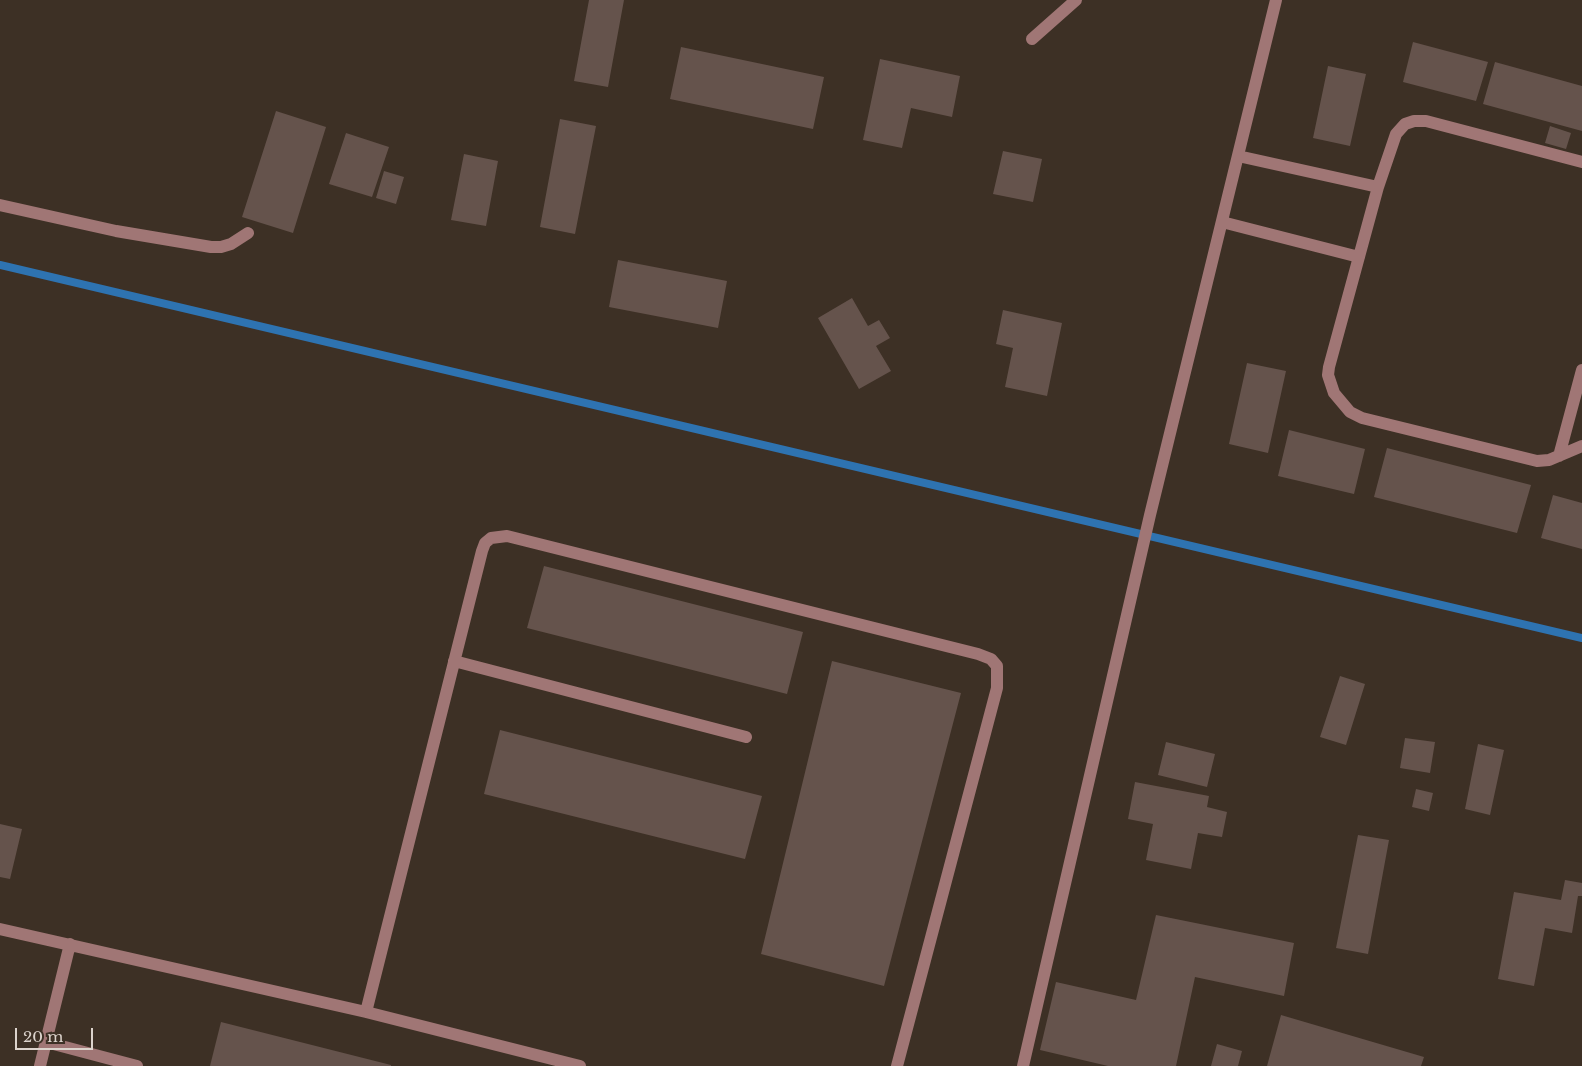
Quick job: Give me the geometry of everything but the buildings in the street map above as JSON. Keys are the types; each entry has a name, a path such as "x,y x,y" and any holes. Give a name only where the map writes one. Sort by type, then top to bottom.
{"street":[{"path":"1032,39 1076,0"},
{"path":"1024,1066 1150,514 1238,156 1274,0"},
{"path":"1582,162 1426,121 1414,121 1404,124 1396,134 1378,187 1328,375 1334,393 1350,412 1362,418 1537,461 1549,460 1582,446"},
{"path":"1238,156 1378,187"},
{"path":"0,205 116,231 211,247 231,244 248,233"},
{"path":"1222,222 1359,257"},
{"path":"1559,456 1582,372"},
{"path":"366,1012 482,551 485,543 491,538 507,536 978,654 991,659 997,666 997,688 897,1066"},
{"path":"454,661 746,737"},
{"path":"0,929 366,1012 578,1066"},
{"path":"40,1066 70,944"},
{"path":"46,1042 137,1066"}],"waterway":[{"path":"0,265 1582,638"}]}
